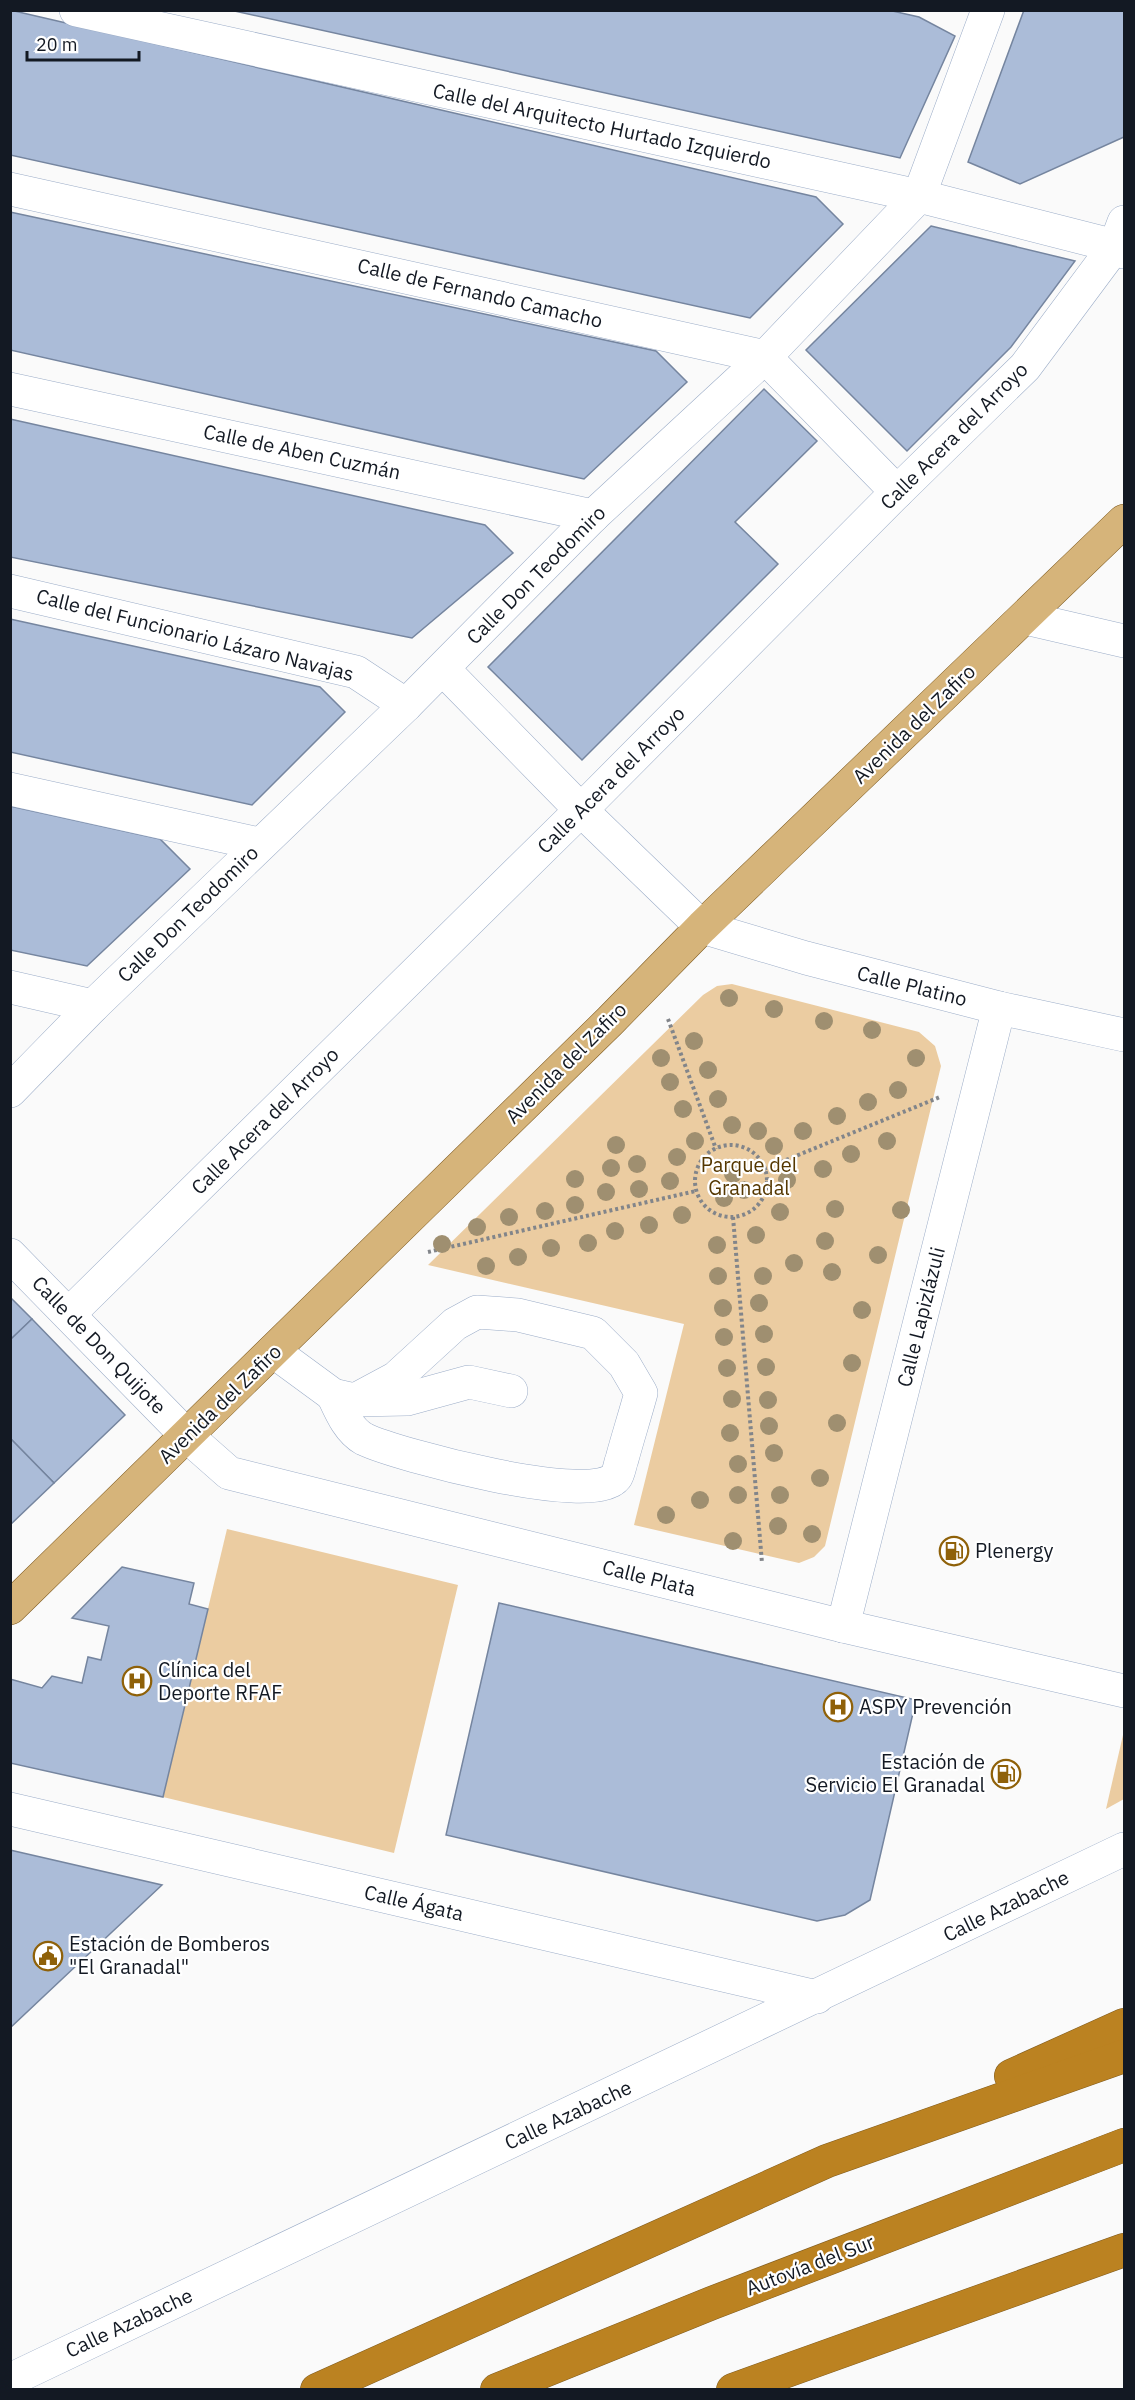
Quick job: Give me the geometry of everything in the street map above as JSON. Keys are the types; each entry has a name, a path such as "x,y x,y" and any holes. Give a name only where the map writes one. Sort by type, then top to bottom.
{"highway":[{"path":"317,2390 1125,2025"},
{"path":"827,2161 1125,2056"},
{"name":"Autovía del Sur","path":"496,2390 712,2303 1125,2145"},
{"path":"734,2390 1125,2250"}],"main road":[{"name":"Avenida del Zafiro","path":"10,1608 610,1021 702,927 1125,521"}],"street":[{"name":"Calle del Arquitecto Hurtado Izquierdo","path":"76,10 1121,240"},
{"name":"Calle Don Teodomiro","path":"10,1091 93,1006 259,844 443,669 593,516 765,357 919,196 988,10"},
{"name":"Calle de Fernando Camacho","path":"10,189 765,357"},
{"name":"Calle Acera del Arroyo","path":"69,1314 581,810 897,492 1025,367 1121,240"},
{"path":"765,357 897,492"},
{"name":"Calle de Aben Cuzmán","path":"10,389 593,516"},
{"name":"Calle del Funcionario Lázaro Navajas","path":"10,591 356,672 406,705"},
{"path":"1025,618 1125,641"},
{"path":"443,669 581,810 702,927"},
{"path":"10,789 259,844"},
{"name":"Calle Platino","path":"702,927 806,958 999,1008 1125,1035"},
{"path":"10,987 93,1006"},
{"name":"Calle Lapizlázuli","path":"843,1626 999,1008"},
{"name":"Calle de Don Quijote","path":"10,1255 187,1436"},
{"path":"477,1312 518,1315 593,1333 624,1364 641,1393 616,1477 603,1486 558,1486 507,1478 418,1456 362,1438 345,1420 344,1397 396,1378 454,1324 477,1312"},
{"path":"273,1351 344,1397 407,1399 469,1382 511,1391"},
{"name":"Calle Plata","path":"187,1436 229,1473 843,1626 1125,1691"},
{"name":"Calle Ágata","path":"10,1809 817,1997"},
{"name":"Calle Azabache","path":"10,2380 1125,1849"}],"path":[{"path":"668,1018 716,1149"},
{"path":"764,1169 941,1097"},
{"path":"735,1146 747,1149 756,1156 764,1169 766,1188 762,1199 744,1214 733,1217 721,1216 702,1202 696,1191 697,1168 703,1158 716,1149 735,1146"},
{"path":"428,1252 696,1191"},
{"path":"733,1217 762,1563"}],"green space":[{"name":"Parque del Granadal","path":"732,984 919,1032 935,1046 941,1066 825,1546 814,1557 799,1563 634,1525 684,1324 428,1265 703,995 717,986"},
{"path":"227,1529 458,1585 394,1853 163,1797"},
{"path":"1123,1735 1124,1799 1106,1809"}],"building":[{"path":"10,10 816,197 843,224 750,318 10,155"},
{"path":"230,10 888,10 919,17 955,36 900,158"},
{"path":"1024,10 1124,10 1124,137 1020,184 968,162"},
{"path":"10,212 656,351 687,382 584,479 10,350"},
{"path":"931,226 1075,261 1011,347 907,451 806,350"},
{"path":"764,389 817,441 735,522 778,564 582,760 488,667"},
{"path":"10,419 485,525 513,553 412,638 10,557"},
{"path":"10,619 320,687 345,712 252,805 10,752"},
{"path":"10,806 160,839 190,869 87,966 10,950"},
{"path":"10,1297 32,1319 10,1340"},
{"path":"32,1319 125,1415 54,1483 10,1438 10,1340"},
{"path":"10,1438 54,1483 10,1525"},
{"name":"Clínica del Deporte RFAF","path":"122,1567 194,1583 189,1604 208,1609 163,1797 10,1763 10,1679 42,1688 52,1676 82,1683 88,1657 101,1660 109,1626 72,1618"},
{"path":"499,1603 916,1700 870,1900 845,1915 817,1921 446,1835"},
{"name":"Estación de Bomberos \"El Granadal\"","path":"10,1850 162,1885 10,2028"}],"place":[{"name":"Plenergy","path":"954,1551"},
{"name":"Clínica del Deporte RFAF","path":"137,1681"},
{"name":"ASPY Prevención","path":"838,1707"},
{"name":"Estación de Servicio El Granadal","path":"1006,1774"},
{"name":"Estación de Bomberos \"El Granadal\"","path":"48,1956"}]}
